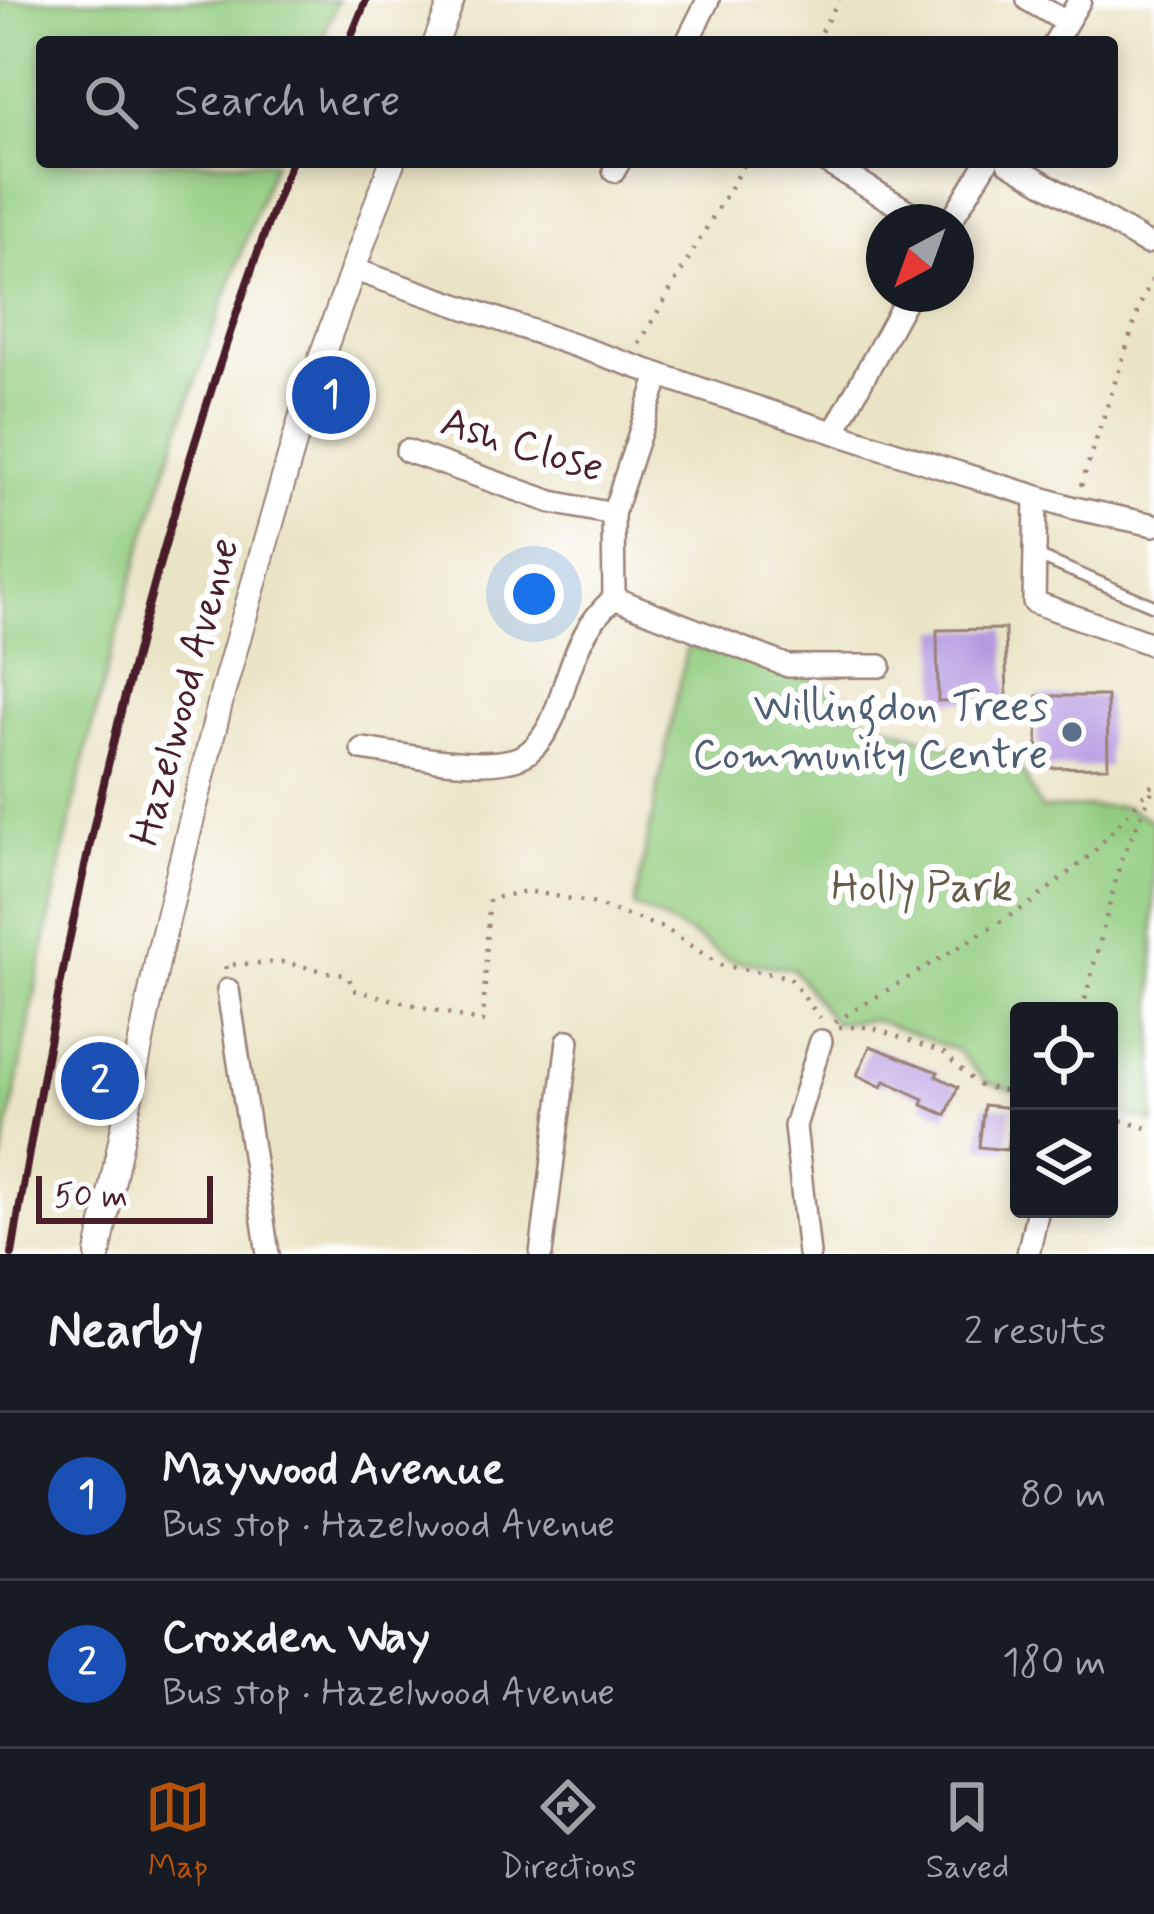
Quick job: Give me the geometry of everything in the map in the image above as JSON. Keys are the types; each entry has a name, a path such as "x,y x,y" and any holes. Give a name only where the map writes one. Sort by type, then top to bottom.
{"street":[{"path":"438,36 452,0"},
{"path":"690,36 708,0"},
{"path":"1028,0 1060,32 1080,0"},
{"name":"Hazelwood Avenue","path":"98,1254 159,952 223,691 308,394 390,168"},
{"path":"836,168 896,204"},
{"path":"961,204 983,168"},
{"path":"1019,168 1146,243"},
{"path":"352,269 1036,497 1154,525"},
{"path":"834,432 900,312"},
{"name":"Ash Close","path":"614,598 613,514 659,375"},
{"name":"Ash Close","path":"407,451 552,502 613,514"},
{"path":"1036,497 1034,602 1154,645"},
{"path":"362,749 484,764 527,754 554,721 590,620 614,598 788,666 880,666"},
{"path":"228,990 268,1254"},
{"path":"809,1254 795,1126 824,1034"},
{"path":"541,1254 568,1041"},
{"path":"1028,1254 1036,1218"}],"lane":[{"path":"1035,555 1154,606"}],"path":[{"path":"818,36 839,0"},
{"path":"626,364 741,168"},
{"path":"1074,508 1143,297 1154,277"},
{"path":"1084,1002 1121,860 1154,785"},
{"path":"824,1034 1031,903 1093,853 1154,785"},
{"path":"228,990 226,965 282,962 348,976 354,990 483,1022 489,899 527,891 589,902 665,929 720,965 789,977 824,1034"},
{"path":"824,1034 870,1027 944,1053 978,1085 1010,1092"},
{"path":"1118,1120 1154,1130"}],"green space":[{"path":"0,0 338,0 323,36 36,36 36,168 272,168 177,437 113,646 68,829 0,1171"},
{"name":"Holly Park","path":"687,645 816,680 860,716 1023,772 1041,809 1124,806 1154,822 1154,1123 1118,1111 1118,1002 1010,1002 1010,1089 986,1082 956,1050 874,1020 834,1023 793,969 729,960 634,906"}],"building":[{"path":"1005,629 1007,700 938,701 937,630"},
{"name":"Willingdon Trees Community Centre","path":"1037,696 1107,696 1108,767 1038,768"},
{"path":"870,1046 938,1072 936,1076 958,1087 946,1115 885,1081 882,1087 857,1075"},
{"path":"984,1105 1010,1108 1007,1150 979,1147"}],"railway":[{"path":"351,36 366,0"},
{"path":"12,1254 62,977 123,701 199,428 289,168"}],"place":[{"name":"Maywood Avenue","path":"331,395"},
{"name":"Willingdon Trees Community Centre","path":"1072,732"},
{"name":"Croxden Way","path":"100,1081"}]}
